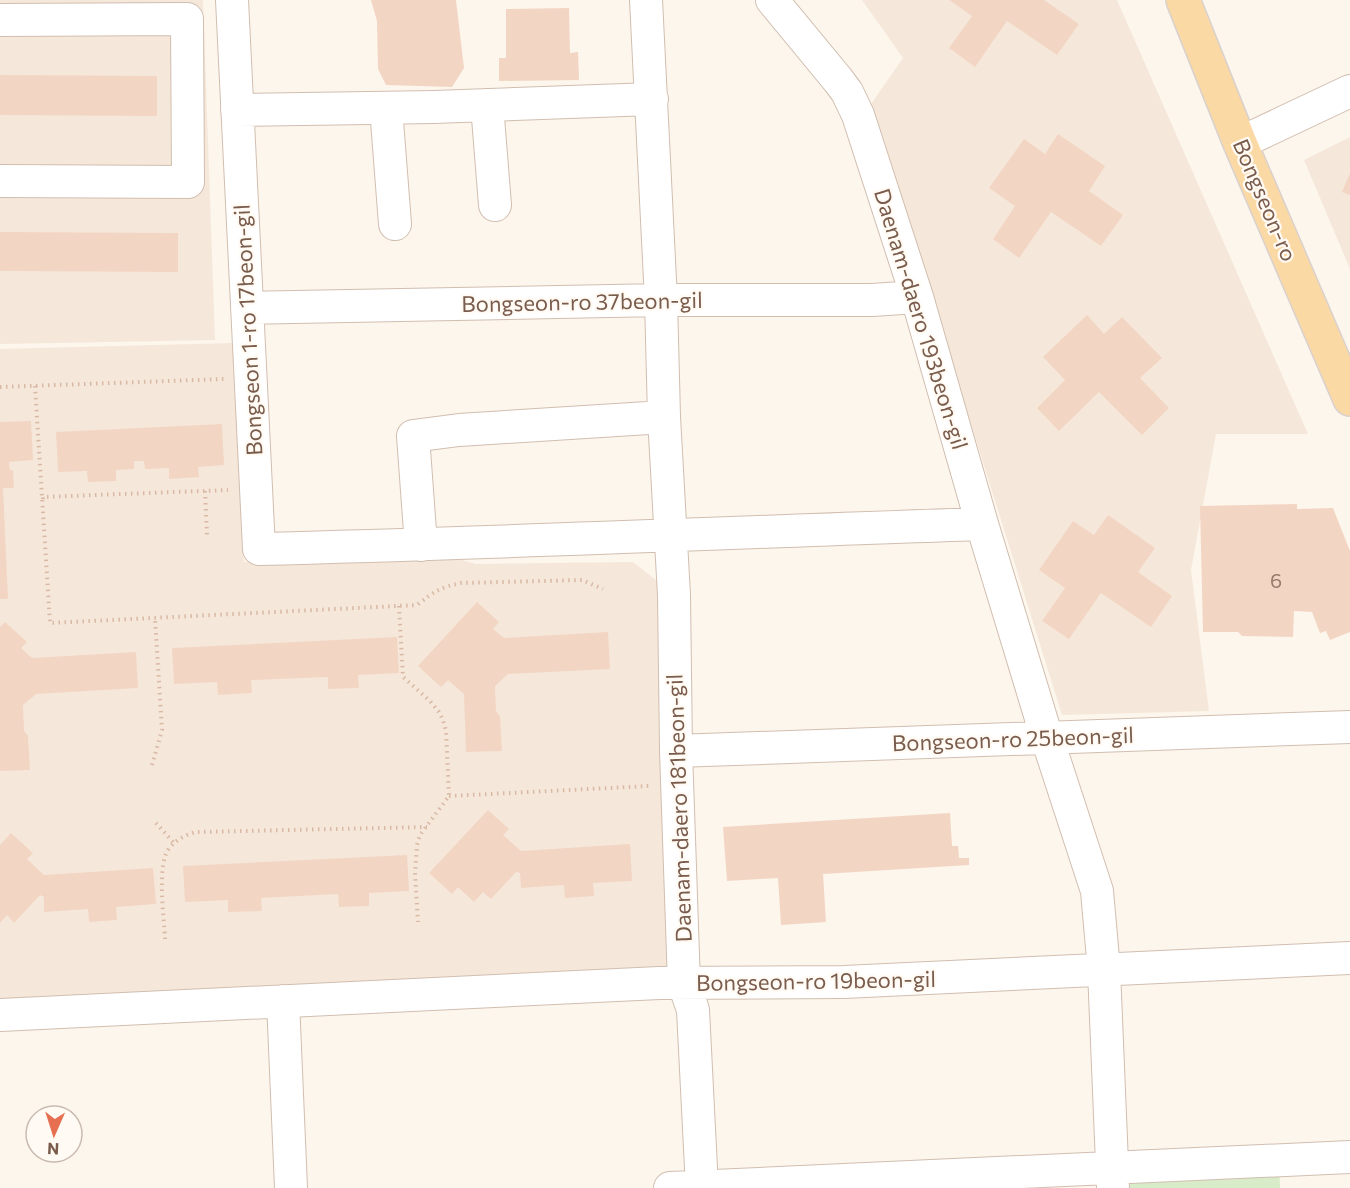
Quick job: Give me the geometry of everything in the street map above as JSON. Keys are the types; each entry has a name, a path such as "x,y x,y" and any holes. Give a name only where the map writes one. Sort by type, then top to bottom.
{"main road":[{"name":"Bongseon-ro","path":"1183,0 1240,143 1350,399"}],"street":[{"name":"Bongseon 1-ro 17beon-gil","path":"232,0 259,549 421,545"},
{"name":"Daenam-daero 181beon-gil","path":"646,0 674,595 676,751 684,984 693,1010 702,1187"},
{"name":"Daenam-daero 193beon-gil","path":"772,0 847,92 858,115 917,297 982,524 1047,738 1097,891 1104,970 1113,1178"},
{"path":"0,20 187,19 188,182 0,181"},
{"path":"1240,143 1350,91"},
{"path":"237,110 434,107 652,99"},
{"path":"487,105 495,205"},
{"path":"386,108 395,224"},
{"name":"Bongseon-ro 37beon-gil","path":"247,308 661,300 865,300 917,297"},
{"path":"664,417 471,429 413,436 421,545 982,524"},
{"name":"Bongseon-ro 25beon-gil","path":"676,751 1350,727"},
{"name":"Bongseon-ro 19beon-gil","path":"0,1015 647,984 844,982 1350,958"},
{"path":"283,1001 291,1188"},
{"path":"670,1188 914,1177 1113,1178 1338,1158"}],"path":[{"path":"0,387 250,378"},
{"path":"43,501 43,497 256,488"},
{"path":"205,491 207,535"},
{"path":"399,606 403,677 439,712 446,731 449,796 420,835 417,845 418,922"},
{"path":"152,765 162,730 154,618"},
{"path":"449,796 677,784"},
{"path":"156,823 174,843"},
{"path":"165,939 162,882 165,854 183,836 195,832 427,827"}],"shaded area":[{"path":"0,0 203,0 215,340 0,344"},
{"path":"862,0 1117,0 1308,434 1216,434 1191,570 1209,711 1062,715 871,104 903,58"},
{"path":"1350,137 1350,269 1304,160"},
{"path":"233,343 244,562 441,554 476,564 633,562 660,583 671,974 0,1004 0,349"}],"green space":[{"path":"1279,1160 1280,1188 1113,1188 1113,1168"}],"building":[{"path":"371,0 456,0 464,68 452,87 386,85 378,69 377,21"},
{"path":"949,0 1044,0 1079,24 1057,55 1007,21 975,67 949,48 972,16"},
{"path":"569,8 570,53 578,52 579,80 499,81 499,58 506,58 506,9"},
{"path":"0,75 157,76 157,116 0,115"},
{"path":"1058,134 1105,166 1089,191 1123,215 1101,246 1051,212 1019,258 993,239 1015,206 989,188 1024,139 1045,154"},
{"path":"1350,173 1350,195 1342,192"},
{"path":"0,232 178,233 178,272 0,271"},
{"path":"1087,315 1104,334 1122,317 1162,358 1140,378 1169,408 1142,435 1099,392 1059,431 1037,408 1065,380 1043,357"},
{"path":"31,421 33,460 9,462 10,470 13,470 14,488 3,488 8,599 0,599 0,422"},
{"path":"222,424 224,465 198,467 199,477 169,479 169,468 145,469 144,461 134,461 134,469 116,470 116,481 88,482 87,471 58,472 56,432"},
{"path":"1297,504 1297,509 1333,508 1350,551 1350,632 1330,640 1326,631 1320,633 1312,612 1294,611 1293,637 1242,636 1238,632 1203,632 1200,506"},
{"path":"1108,515 1155,548 1138,572 1172,596 1151,627 1101,593 1069,639 1042,621 1065,588 1039,570 1073,521 1094,535"},
{"path":"477,602 499,622 493,629 504,638 608,632 610,669 508,674 495,686 502,751 466,752 464,694 448,680 441,687 418,666"},
{"path":"5,622 27,642 21,648 32,658 136,652 138,688 36,694 23,705 30,770 0,771 0,627"},
{"path":"397,637 399,673 358,675 359,688 328,689 328,677 251,680 252,693 218,695 217,682 174,684 172,648"},
{"path":"488,810 509,829 503,835 521,851 630,844 632,881 593,883 594,896 565,898 564,885 521,888 520,873 516,872 491,899 483,892 474,902 458,887 452,894 429,873"},
{"path":"950,813 952,846 958,846 959,858 969,858 969,865 823,874 826,922 781,925 778,878 727,881 723,827"},
{"path":"11,833 33,853 27,859 44,875 153,868 156,904 116,907 117,920 89,922 88,909 44,912 44,897 40,895 14,923 7,915 0,923 0,845"},
{"path":"407,855 409,891 369,893 369,906 339,907 338,894 261,898 262,911 228,912 228,900 185,902 183,866"}]}
